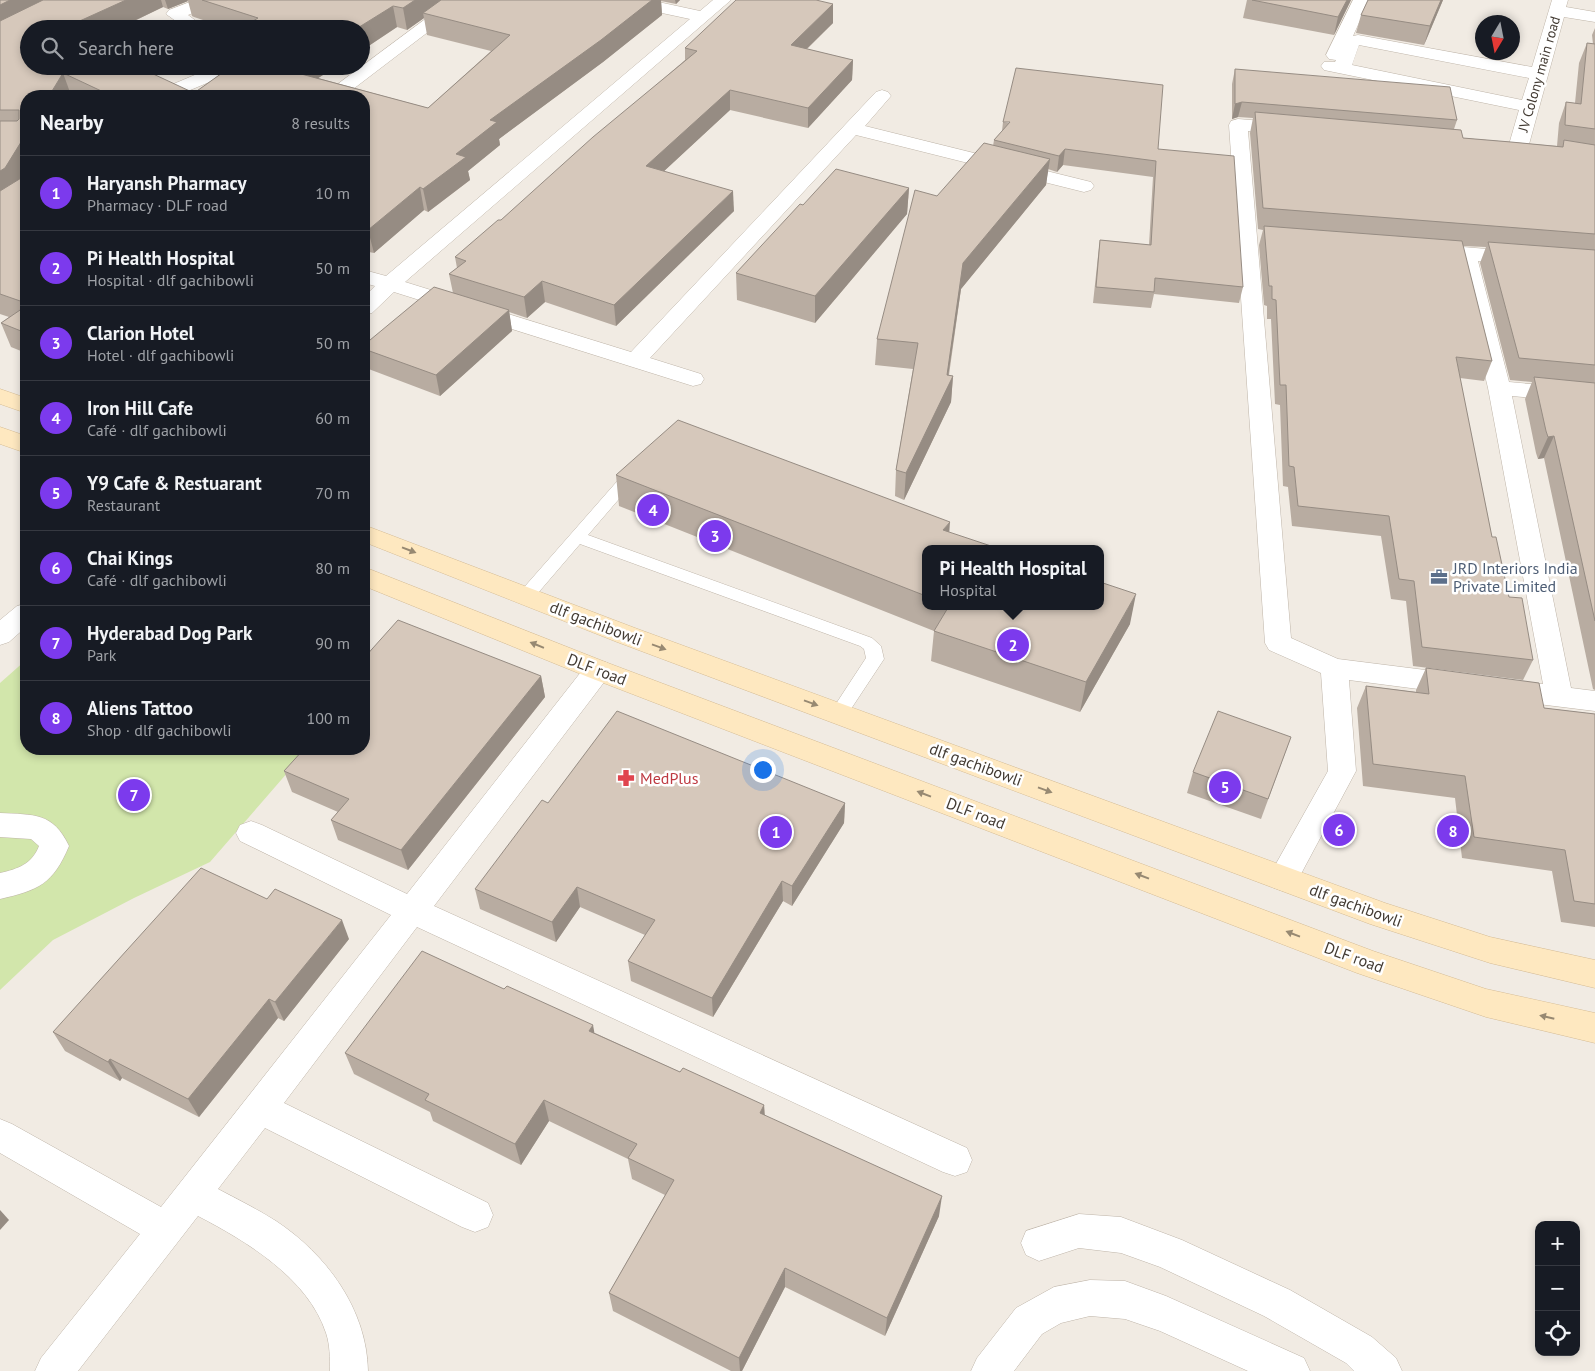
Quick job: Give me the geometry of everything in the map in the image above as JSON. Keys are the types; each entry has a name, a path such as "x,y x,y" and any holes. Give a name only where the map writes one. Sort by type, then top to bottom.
{"main road":[{"path":"0,396 20,404"},
{"path":"0,435 20,443"},
{"name":"dlf gachibowli","path":"370,535 838,714 1381,915 1490,950 1595,974"},
{"name":"DLF road","path":"370,578 598,670 1368,963 1486,1003 1595,1028"}],"street":[{"path":"370,68 462,0"},
{"path":"626,0 703,17"},
{"path":"370,302 722,0"},
{"path":"1333,68 1361,0"},
{"path":"185,20 176,14 204,1"},
{"path":"1558,6 1595,17"},
{"name":"JV Colony main road","path":"1518,148 1558,6"},
{"path":"1333,68 1352,41 1358,40 1538,74"},
{"path":"1333,68 1530,107"},
{"path":"136,75 167,90"},
{"path":"176,90 211,75"},
{"path":"341,90 361,75"},
{"path":"635,361 882,96"},
{"path":"1306,130 1238,124 1256,237 1278,643 1334,668 1595,701"},
{"path":"852,128 1084,186"},
{"path":"1499,146 1537,151"},
{"path":"1408,248 1595,264"},
{"path":"1466,252 1499,388 1559,696"},
{"path":"370,278 692,379"},
{"path":"1499,388 1595,397"},
{"path":"0,635 20,618"},
{"path":"1283,878 1342,771 1334,668"},
{"path":"54,1371 598,670"},
{"path":"0,825 36,828 48,834 54,846 48,862 39,872 28,878 0,886"},
{"path":"251,833 411,910 955,1160"},
{"path":"259,1108 475,1215"},
{"path":"0,1135 166,1229"},
{"path":"192,1194 264,1234 303,1268 332,1305 345,1333 349,1371"},
{"path":"1039,1243 1079,1231 1121,1235 1169,1253 1277,1303 1359,1350 1383,1371"},
{"path":"990,1371 1029,1321 1054,1306 1090,1298 1126,1300 1166,1315 1291,1371"}],"lane":[{"path":"526,596 640,465"},
{"path":"577,537 866,642 872,646 875,659 838,714"}],"green space":[{"path":"20,665 20,755 303,755 210,862 134,898 53,940 0,990 0,683"}],"building":[{"path":"0,0 10,0 0,5"},
{"path":"43,0 126,0 82,20 20,20 20,75 62,75 53,90 20,90 20,144 5,168 0,171 0,121 17,121 19,119 19,110 0,110 0,21"},
{"path":"202,0 415,0 403,8 393,6 370,20 255,20 258,18"},
{"path":"441,0 652,0 601,40 490,120 497,122 456,154 466,157 423,189 420,187 370,228 370,92 428,108 510,35 423,13"},
{"path":"736,0 816,0 833,4 791,45 853,60 808,108 730,90 646,166 733,191 614,305 542,281 524,297 449,274 466,261 455,257 498,220 501,220 593,137 697,51 685,48"},
{"path":"1252,0 1347,0 1338,17"},
{"path":"1368,0 1441,0 1430,26 1361,15"},
{"path":"1587,43 1595,44 1595,129 1565,125 1566,102 1581,104"},
{"path":"1016,68 1163,85 1158,149 1234,156 1243,287 1155,278 1154,292 1096,287 1100,240 1151,245 1156,161 1065,149 1059,156 994,140 1010,122 1003,122"},
{"path":"1235,69 1450,87 1457,120 1242,102 1235,104"},
{"path":"67,75 155,75 188,90 99,90"},
{"path":"219,75 305,75 361,90 198,90"},
{"path":"1255,112 1461,130 1463,138 1563,147 1564,140 1595,145 1595,234 1263,208"},
{"path":"984,143 1050,159 963,263 947,375 953,376 906,473 896,470 918,343 877,339 915,190 937,196"},
{"path":"836,169 909,188 815,296 736,273 800,204 803,205"},
{"path":"20,179 20,301 0,294 0,191"},
{"path":"1264,226 1462,241 1492,361 1456,357 1492,537 1496,537 1509,597 1522,598 1533,660 1422,647 1414,581 1399,579 1389,516 1298,506 1294,467 1289,466 1286,385 1280,385 1276,300 1272,299 1272,286 1269,286"},
{"path":"1488,242 1595,250 1595,365 1519,358"},
{"path":"434,287 509,310 436,375 370,351 370,340"},
{"path":"20,310 20,331 1,323"},
{"path":"1534,377 1595,383 1595,621 1554,436 1548,437"},
{"path":"678,420 950,522 943,530 988,545 922,545 922,594 616,475"},
{"path":"1104,583 1136,594 1086,682 934,631 947,610 1104,610"},
{"path":"398,620 541,676 401,850 331,820 349,799 284,771 299,755 370,755 370,651"},
{"path":"1426,668 1539,683 1544,708 1595,714 1595,904 1574,901 1565,850 1474,837 1465,776 1373,764 1366,686 1429,694"},
{"path":"617,711 845,803 792,886 782,881 712,998 628,961 655,920 577,887 552,922 475,889 542,800 548,803"},
{"path":"1218,711 1291,737 1268,799 1193,772"},
{"path":"201,868 267,899 275,889 342,920 275,1002 269,999 188,1099 110,1059 108,1062 53,1032"},
{"path":"422,951 504,989 507,986 593,1025 589,1031 680,1072 683,1068 764,1105 760,1113 942,1196 887,1318 785,1268 739,1358 609,1293 674,1180 628,1158 637,1144 544,1100 515,1144 425,1100 429,1094 345,1053"}],"place":[{"name":"Iron Hill Cafe","path":"653,510"},
{"name":"Clarion Hotel","path":"715,536"},
{"name":"JRD Interiors India Private Limited","path":"1439,577"},
{"name":"Pi Health Hospital","path":"1013,645"},
{"name":"MedPlus","path":"626,778"},
{"name":"Y9 Cafe & Restuarant","path":"1225,787"},
{"name":"Hyderabad Dog Park","path":"134,795"},
{"name":"Chai Kings","path":"1339,830"},
{"name":"Aliens Tattoo","path":"1453,831"},
{"name":"Haryansh Pharmacy","path":"776,832"}]}
